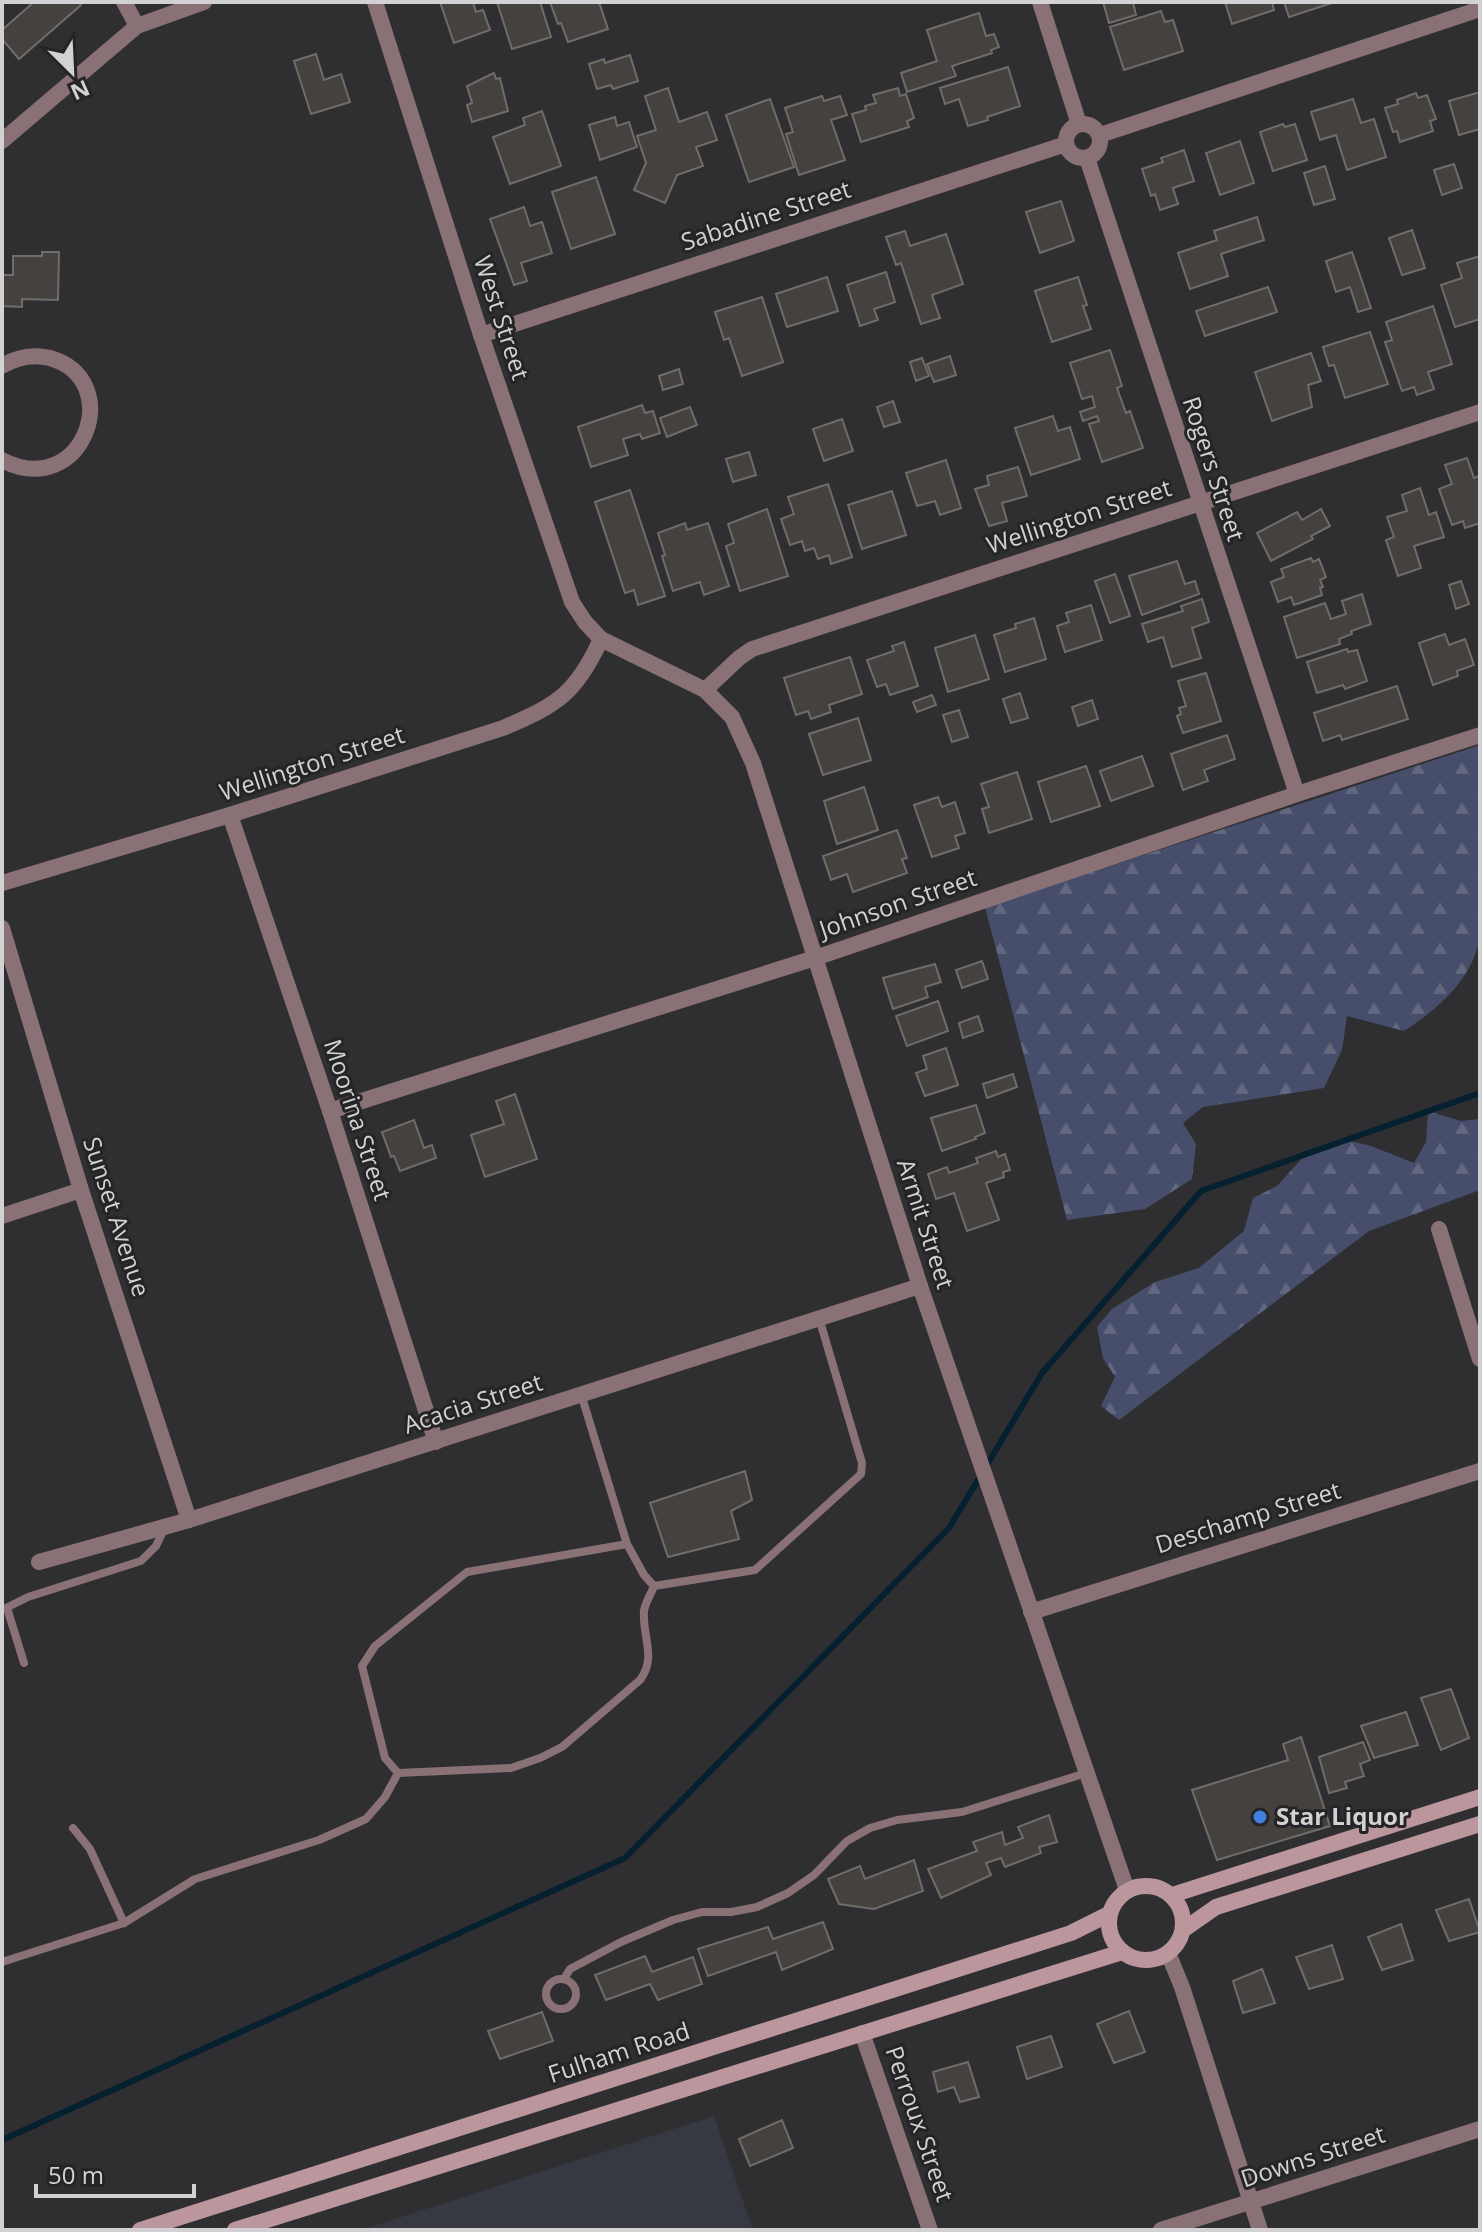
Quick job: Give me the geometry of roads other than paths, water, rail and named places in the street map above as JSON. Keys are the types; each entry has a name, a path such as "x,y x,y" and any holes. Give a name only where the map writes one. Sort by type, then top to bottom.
{"street":[{"path":"124,2 137,26"},
{"path":"2,141 137,26 204,2"},
{"name":"West Street","path":"375,2 481,335 572,602 601,639"},
{"path":"1040,2 1079,124"},
{"path":"1100,135 1480,9"},
{"path":"1079,124 1094,127 1100,135 1097,152 1087,158 1073,155 1066,144 1068,134 1079,124"},
{"name":"Sabadine Street","path":"481,335 1066,144"},
{"name":"Rogers Street","path":"1087,158 1297,794"},
{"path":"2,366 24,357 39,356 67,366 86,389 91,418 80,445 57,464 43,469 28,469 2,460"},
{"name":"Wellington Street","path":"705,690 752,649 1480,412"},
{"name":"Wellington Street","path":"2,883 230,815 503,728 540,713 566,696 588,668 601,639"},
{"name":"Armit Street","path":"601,639 705,690 732,717 744,740 920,1286 1127,1890"},
{"name":"Johnson Street","path":"330,1111 815,958 1480,735"},
{"name":"Moorina Street","path":"230,815 330,1111 436,1442"},
{"name":"Sunset Avenue","path":"2,928 81,1190 189,1520"},
{"path":"2,1216 81,1190"},
{"path":"1439,1229 1480,1359"},
{"name":"Acacia Street","path":"39,1562 189,1520 920,1286"},
{"name":"Deschamp Street","path":"1031,1612 1480,1471"},
{"path":"1172,1895 1480,1797"},
{"path":"1183,1930 1216,1907 1480,1824"},
{"path":"1153,1886 1172,1895 1180,1905 1183,1930 1177,1944 1168,1953 1150,1961 1136,1960 1113,1942 1108,1929 1109,1914 1127,1890 1153,1886"},
{"name":"Fulham Road","path":"140,2230 1071,1933 1109,1914"},
{"path":"235,2230 1122,1952"},
{"path":"1168,1953 1182,1987 1260,2230"},
{"name":"Perroux Street","path":"862,2033 930,2230"},
{"name":"Downs Street","path":"1161,2230 1480,2129"}],"lane":[{"path":"654,1586 755,1570 861,1474 862,1463 819,1317"},
{"path":"581,1394 627,1544 644,1575 654,1586"},
{"path":"24,1663 4,1609 28,1597 141,1561 156,1546 165,1527"},
{"path":"398,1773 385,1758 362,1666 375,1646 467,1572 627,1544"},
{"path":"398,1773 511,1768 562,1747 647,1671 650,1657 644,1609 654,1586"},
{"path":"2,1962 124,1923 195,1879 319,1840 366,1819 385,1797 398,1773"},
{"path":"564,1979 570,1969 621,1942 673,1920 702,1912 731,1912 757,1907 788,1893 814,1875 847,1841 870,1828 897,1820 962,1812 1087,1773"},
{"path":"73,1828 90,1849 124,1923"}],"waterway":[{"path":"2,2140 625,1858 949,1528 1042,1373 1201,1191 1480,1093"}],"place":[{"name":"Star Liquor","path":"1260,1817"}]}
